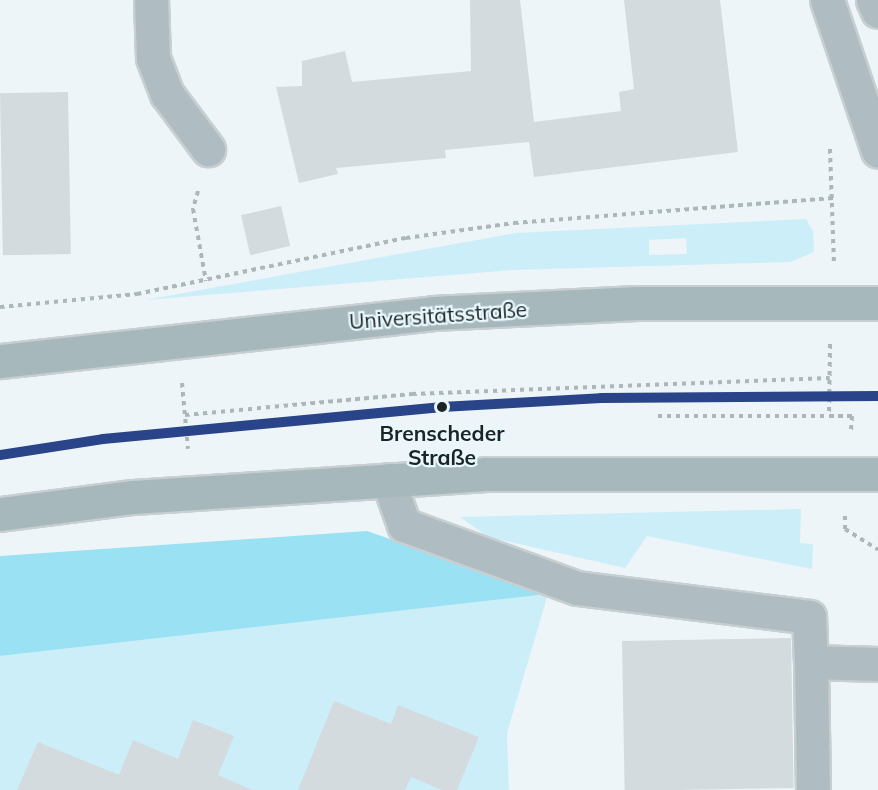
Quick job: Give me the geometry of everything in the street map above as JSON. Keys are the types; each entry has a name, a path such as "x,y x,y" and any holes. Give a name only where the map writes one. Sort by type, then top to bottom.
{"highway":[{"name":"Universitätsstraße","path":"0,361 434,313 637,303 878,303"},
{"path":"0,514 134,497 388,480 628,472 863,473"}],"street":[{"path":"151,0 153,58 167,94 208,149"},
{"path":"827,0 878,151"},
{"path":"873,0 878,11"},
{"path":"388,480 404,525 577,588 809,616 813,790"},
{"path":"811,662 878,664"}],"path":[{"path":"206,281 193,209 208,149"},
{"path":"0,307 77,302 206,281 406,238 514,223 833,198 835,303 829,416"},
{"path":"185,415 412,394 830,378"},
{"path":"181,379 189,449"},
{"path":"658,416 852,416 863,473 845,529 878,550"}],"shaded area":[{"path":"806,219 813,231 814,252 790,262 512,270 145,300 515,233","holes":["686,238 687,254 649,255 649,240"]},
{"path":"801,509 800,543 813,544 812,569 647,536 625,568 488,537 460,517"},
{"path":"367,531 548,594 0,656 0,556"},
{"path":"548,594 507,733 509,790 0,790 0,656"}],"building":[{"path":"470,0 520,0 534,122 621,111 619,92 634,89 624,0 720,0 738,152 534,177 529,142 445,150 446,158 336,168 338,174 299,183 276,87 302,86 302,61 345,51 352,82 471,71"},
{"path":"68,92 71,254 3,255 0,93"},
{"path":"281,206 290,246 250,255 241,215"},
{"path":"791,638 794,788 625,790 622,641"},
{"path":"334,701 391,724 398,705 479,737 457,790 442,790 411,777 405,790 298,790"},
{"path":"193,720 234,736 218,775 252,790 17,790 38,742 119,775 133,740 178,759"}],"transit line":[{"path":"0,455 103,439 442,407 601,398 878,396"}],"place":[{"name":"Brenscheder Straße","path":"442,407"}]}
